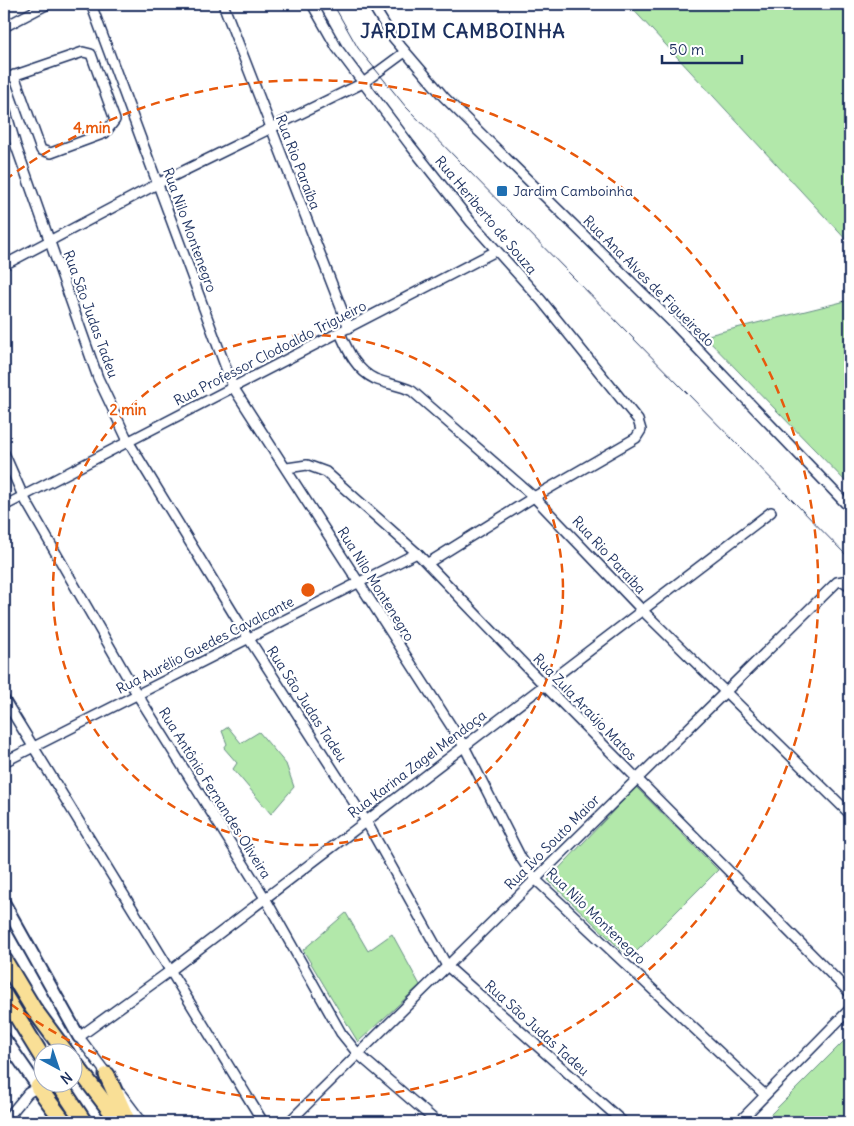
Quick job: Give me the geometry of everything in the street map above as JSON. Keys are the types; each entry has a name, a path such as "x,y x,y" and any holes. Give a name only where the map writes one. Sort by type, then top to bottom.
{"highway":[{"path":"4,960 33,1008 60,1044"},
{"path":"4,995 34,1044"},
{"path":"82,1073 119,1122"},
{"path":"107,1075 128,1122"},
{"path":"43,1094 64,1122"},
{"path":"66,1094 84,1122"}],"street":[{"path":"4,27 48,4"},
{"name":"Rua Nilo Montenegro","path":"91,4 159,183 233,387 287,468 359,584 464,746 521,858 535,879 765,1095"},
{"name":"Rua Rio Paraíba","path":"223,4 270,130 349,328"},
{"name":"Rua Heriberto de Souza","path":"312,4 337,48 363,83 496,251 541,300 638,420 641,430 636,438 534,497"},
{"name":"Rua Ana Alves de Figueiredo","path":"372,4 391,35 447,100 673,323 850,508"},
{"path":"4,79 14,75 83,52 90,54 115,120 105,133 50,154 41,150 14,75"},
{"path":"4,265 159,183 363,83 405,52"},
{"name":"Rua São Judas Tadeu","path":"4,104 16,146 98,378 128,441 249,639 366,821 447,966 623,1122"},
{"name":"Rua Professor Clodoaldo Trigueiro","path":"4,506 496,251"},
{"name":"Rua Rio Paraíba","path":"340,333 355,362 365,372 376,379 394,383 412,391 534,497 724,693 850,814"},
{"name":"Rua Antônio Fernandes Oliveira","path":"4,453 23,496 137,694 265,898 341,1033 358,1054 437,1122"},
{"name":"Rua Zula Araújo Matos","path":"287,468 307,465 326,472 418,553 544,685 850,993"},
{"path":"428,563 534,497"},
{"name":"Rua Karina Zagel Mendoça","path":"79,1037 170,971 771,512"},
{"name":"Rua Aurélio Guedes Cavalcante","path":"4,762 418,553"},
{"name":"Rua Ivo Souto Maior","path":"289,1122 837,582 844,581 850,586"},
{"path":"4,699 32,749 264,1122"},
{"path":"4,903 79,1037 142,1122"},
{"path":"739,1122 850,1008"},
{"path":"4,1038 32,1078"},
{"path":"4,1122 32,1091"}],"green space":[{"path":"628,4 850,4 850,244"},
{"path":"850,300 850,486 704,336"},
{"path":"228,727 241,743 259,732 286,764 294,787 271,814 233,769 237,763 224,748 227,744 222,731"},
{"path":"636,787 718,870 630,958 548,880"},
{"path":"346,913 368,951 392,934 420,985 358,1042 303,950"},
{"path":"850,1035 850,1122 763,1122"}],"tram line":[{"path":"333,4 358,48 406,107 850,559"}],"place":[{"name":"Jardim Camboinha","path":"502,191"}],"district":[{"name":"JARDIM CAMBOINHA","path":"463,31"}]}
